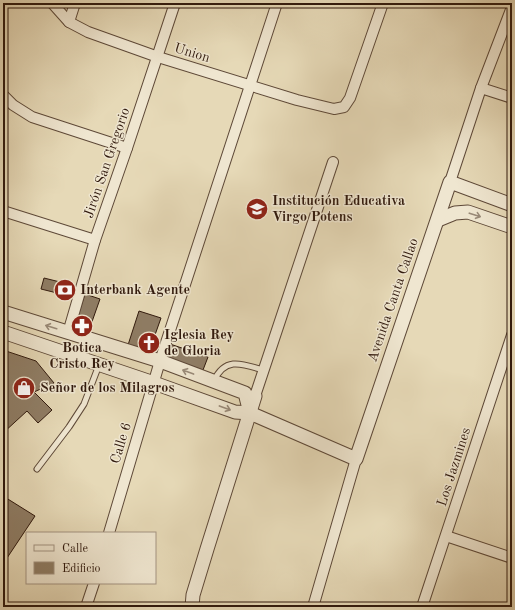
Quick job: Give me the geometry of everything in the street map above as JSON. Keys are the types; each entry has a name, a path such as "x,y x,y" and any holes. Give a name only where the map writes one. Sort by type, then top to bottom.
{"street":[{"name":"Union","path":"52,3 69,22 88,32 158,57 250,86 334,109 344,107 350,98 383,3"},
{"path":"69,22 75,3"},
{"name":"Jirón San Gregorio","path":"68,333 95,240 175,3"},
{"name":"Calle 6","path":"109,532 160,361 277,3"},
{"name":"Avenida Canta Callao","path":"313,607 356,459 438,220 481,88 512,9"},
{"path":"481,88 512,98"},
{"path":"3,95 13,105 32,117 127,148"},
{"path":"192,607 193,595 263,370 333,162"},
{"path":"450,182 512,205"},
{"path":"3,211 95,240"},
{"path":"438,220 455,213 468,212 512,226"},
{"path":"3,312 160,361 245,393 250,413"},
{"path":"3,332 154,382 236,412 250,413 356,459"},
{"name":"Los Jazmines","path":"422,607 512,335"},
{"path":"446,536 512,558"},
{"path":"86,607 94,584"}],"lane":[{"path":"37,469 70,427 84,404 100,364"},
{"path":"214,381 218,373 230,365 243,364 263,370"}],"building":[{"path":"44,278 72,285 69,296 41,289"},
{"path":"85,294 100,299 88,333 74,328"},
{"path":"139,311 161,318 150,349 145,350 128,345"},
{"path":"170,344 208,357 203,370 165,357"},
{"name":"Señor de los Milagros","path":"3,350 36,361 54,383 34,392 52,410 38,423 27,411 3,433"},
{"path":"3,496 35,516 3,564"}],"place":[{"name":"Institución Educativa Virgo Potens","path":"257,209"},
{"name":"Interbank Agente","path":"65,290"},
{"name":"Botica Cristo Rey","path":"82,326"},
{"name":"Iglesia Rey de Gloria","path":"149,343"},
{"name":"Señor de los Milagros","path":"24,388"}]}
